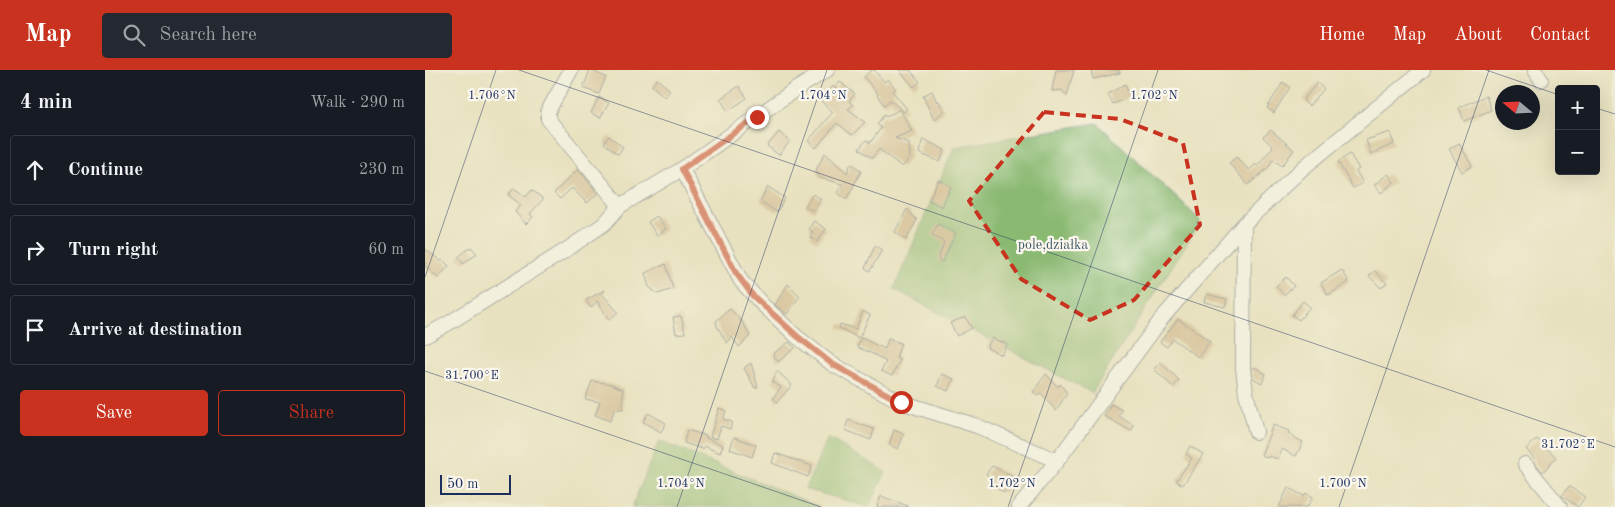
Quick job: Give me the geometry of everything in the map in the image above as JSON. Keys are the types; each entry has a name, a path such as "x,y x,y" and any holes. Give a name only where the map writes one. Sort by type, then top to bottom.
{"street":[{"path":"571,70 548,111 548,119 620,206"},
{"path":"425,336 567,250 603,224 620,206 682,169 793,91 827,70"},
{"path":"1019,507 1057,461 1163,317 1244,224 1303,168 1423,70"},
{"path":"682,169 736,273 746,288 789,330 832,364 901,402 985,429 1057,461"},
{"path":"1244,224 1243,368 1246,393 1256,432"},
{"path":"1525,464 1559,507"}],"highlighted area":[{"path":"1044,112 1120,119 1183,143 1200,225 1134,300 1090,320 1021,279 969,201"}],"green space":[{"name":"pole,działka","path":"1097,123 1201,221 1092,393 894,289 954,147"},
{"path":"828,438 886,472 869,507 805,489"},
{"path":"659,441 820,507 632,507"}],"building":[{"path":"590,70 606,77 599,94 583,88"},
{"path":"871,70 874,70 884,82 888,79 896,89 892,91 907,109 904,112 890,100 884,105 878,94 864,77"},
{"path":"899,70 910,70 920,82 914,87"},
{"path":"1056,70 1074,70 1067,96 1062,90 1052,91"},
{"path":"1091,70 1119,70 1120,73 1093,79"},
{"path":"657,79 670,90 665,97 652,86"},
{"path":"840,82 855,94 849,101 853,105 848,109 865,122 852,135 837,123 816,148 808,141 833,112 821,101 833,86 835,88"},
{"path":"1283,82 1290,87 1274,113 1267,108"},
{"path":"1317,83 1324,89 1309,106 1303,100"},
{"path":"1125,84 1130,97 1113,104 1108,94"},
{"path":"739,86 747,98 728,111 720,99"},
{"path":"932,91 944,111 934,120 923,96"},
{"path":"1486,96 1491,110 1464,121 1459,107"},
{"path":"599,97 609,103 600,118 591,113"},
{"path":"900,109 912,131 895,138 909,143 910,158 902,167 879,149 872,158 859,149 866,140 870,143 881,128 877,124 884,115 886,117"},
{"path":"1271,130 1294,150 1282,166 1273,159 1268,168 1248,185 1229,163 1236,157 1249,170 1256,164 1257,166 1273,147 1263,137"},
{"path":"779,132 790,141 779,155 767,146"},
{"path":"1390,132 1394,144 1371,154 1366,140"},
{"path":"609,136 623,147 618,154 604,143"},
{"path":"923,139 945,150 940,162 919,153"},
{"path":"1459,143 1472,166 1462,172 1449,149"},
{"path":"825,153 847,173 851,163 861,171 847,199 837,193 842,184 820,178 818,175 816,170"},
{"path":"1350,154 1359,169 1356,171 1363,183 1353,188 1338,162"},
{"path":"578,169 598,193 587,203 572,188 560,199 554,193"},
{"path":"1388,174 1394,182 1381,193 1374,185"},
{"path":"938,180 951,186 942,207 929,200"},
{"path":"768,187 785,198 777,212 760,201"},
{"path":"514,188 526,197 532,190 543,199 530,214 533,217 526,224 515,212 521,205 508,195"},
{"path":"813,194 821,199 813,211 805,206"},
{"path":"907,209 917,220 906,240 895,232"},
{"path":"657,216 666,229 657,236 648,222"},
{"path":"814,221 826,229 817,242 810,237 813,232 809,229"},
{"path":"938,224 956,233 942,262 938,260 944,242 932,235"},
{"path":"875,246 882,250 870,271 865,268"},
{"path":"471,247 477,254 463,264 458,257"},
{"path":"425,249 449,266 438,278 425,266"},
{"path":"666,264 673,289 658,294 649,287 645,273"},
{"path":"1342,270 1349,282 1328,295 1321,283"},
{"path":"1375,271 1387,283 1381,288 1369,276"},
{"path":"1286,277 1294,286 1284,295 1276,286"},
{"path":"788,284 800,296 787,314 775,305"},
{"path":"605,290 602,294 618,312 609,320 597,301 591,308 586,300"},
{"path":"1206,294 1227,299 1225,307 1204,302"},
{"path":"1303,301 1310,307 1299,320 1292,315"},
{"path":"730,309 743,323 750,336 739,347 732,337 727,343 717,326 716,321"},
{"path":"863,311 870,315 859,338 839,328 840,324 856,329"},
{"path":"681,316 685,333 676,334 673,317"},
{"path":"965,317 972,328 957,336 950,323"},
{"path":"1178,319 1210,341 1198,357 1173,339 1167,347 1160,342"},
{"path":"861,338 885,349 888,339 901,343 896,358 900,360 892,376 881,371 886,362 857,347"},
{"path":"992,338 1007,344 1002,355 987,348"},
{"path":"789,342 795,348 778,362 773,354"},
{"path":"1160,362 1179,380 1173,387 1154,369"},
{"path":"751,363 758,387 755,388 744,368"},
{"path":"1254,367 1266,374 1262,383 1253,378 1252,371"},
{"path":"777,371 792,385 777,402 773,398 781,387 772,382"},
{"path":"942,374 954,379 948,391 937,386"},
{"path":"1046,374 1058,387 1060,384 1067,393 1056,411 1041,393 1038,396 1033,392"},
{"path":"592,381 611,384 623,389 623,409 615,409 610,421 595,415 600,402 585,399"},
{"path":"1111,404 1122,410 1119,416 1134,426 1131,431 1104,416"},
{"path":"719,408 726,411 723,419 732,422 730,429 721,426 717,439 710,437"},
{"path":"648,413 666,423 661,432 643,422"},
{"path":"848,420 874,429 871,440 845,430"},
{"path":"1273,425 1289,431 1288,434 1303,442 1296,456 1282,449 1278,459 1261,455"},
{"path":"687,430 707,436 706,438 723,445 720,453 704,446 703,449 684,443"},
{"path":"894,430 904,434 898,449 889,445"},
{"path":"734,437 756,445 752,457 730,449"},
{"path":"1537,439 1556,457 1543,472 1534,462 1536,460 1526,449"},
{"path":"1190,446 1203,454 1183,485 1176,481 1192,458 1186,454"},
{"path":"775,453 812,466 808,477 772,463"},
{"path":"992,466 1013,477 1004,493 991,485 994,480 986,474"},
{"path":"1569,486 1585,497 1578,507 1562,496"},
{"path":"1288,488 1304,496 1306,493 1313,497 1307,507 1279,507"},
{"path":"881,496 908,506 877,507"}],"route":[{"path":"757,117 682,169 736,273 753,296 797,336 832,364 901,402"}]}
